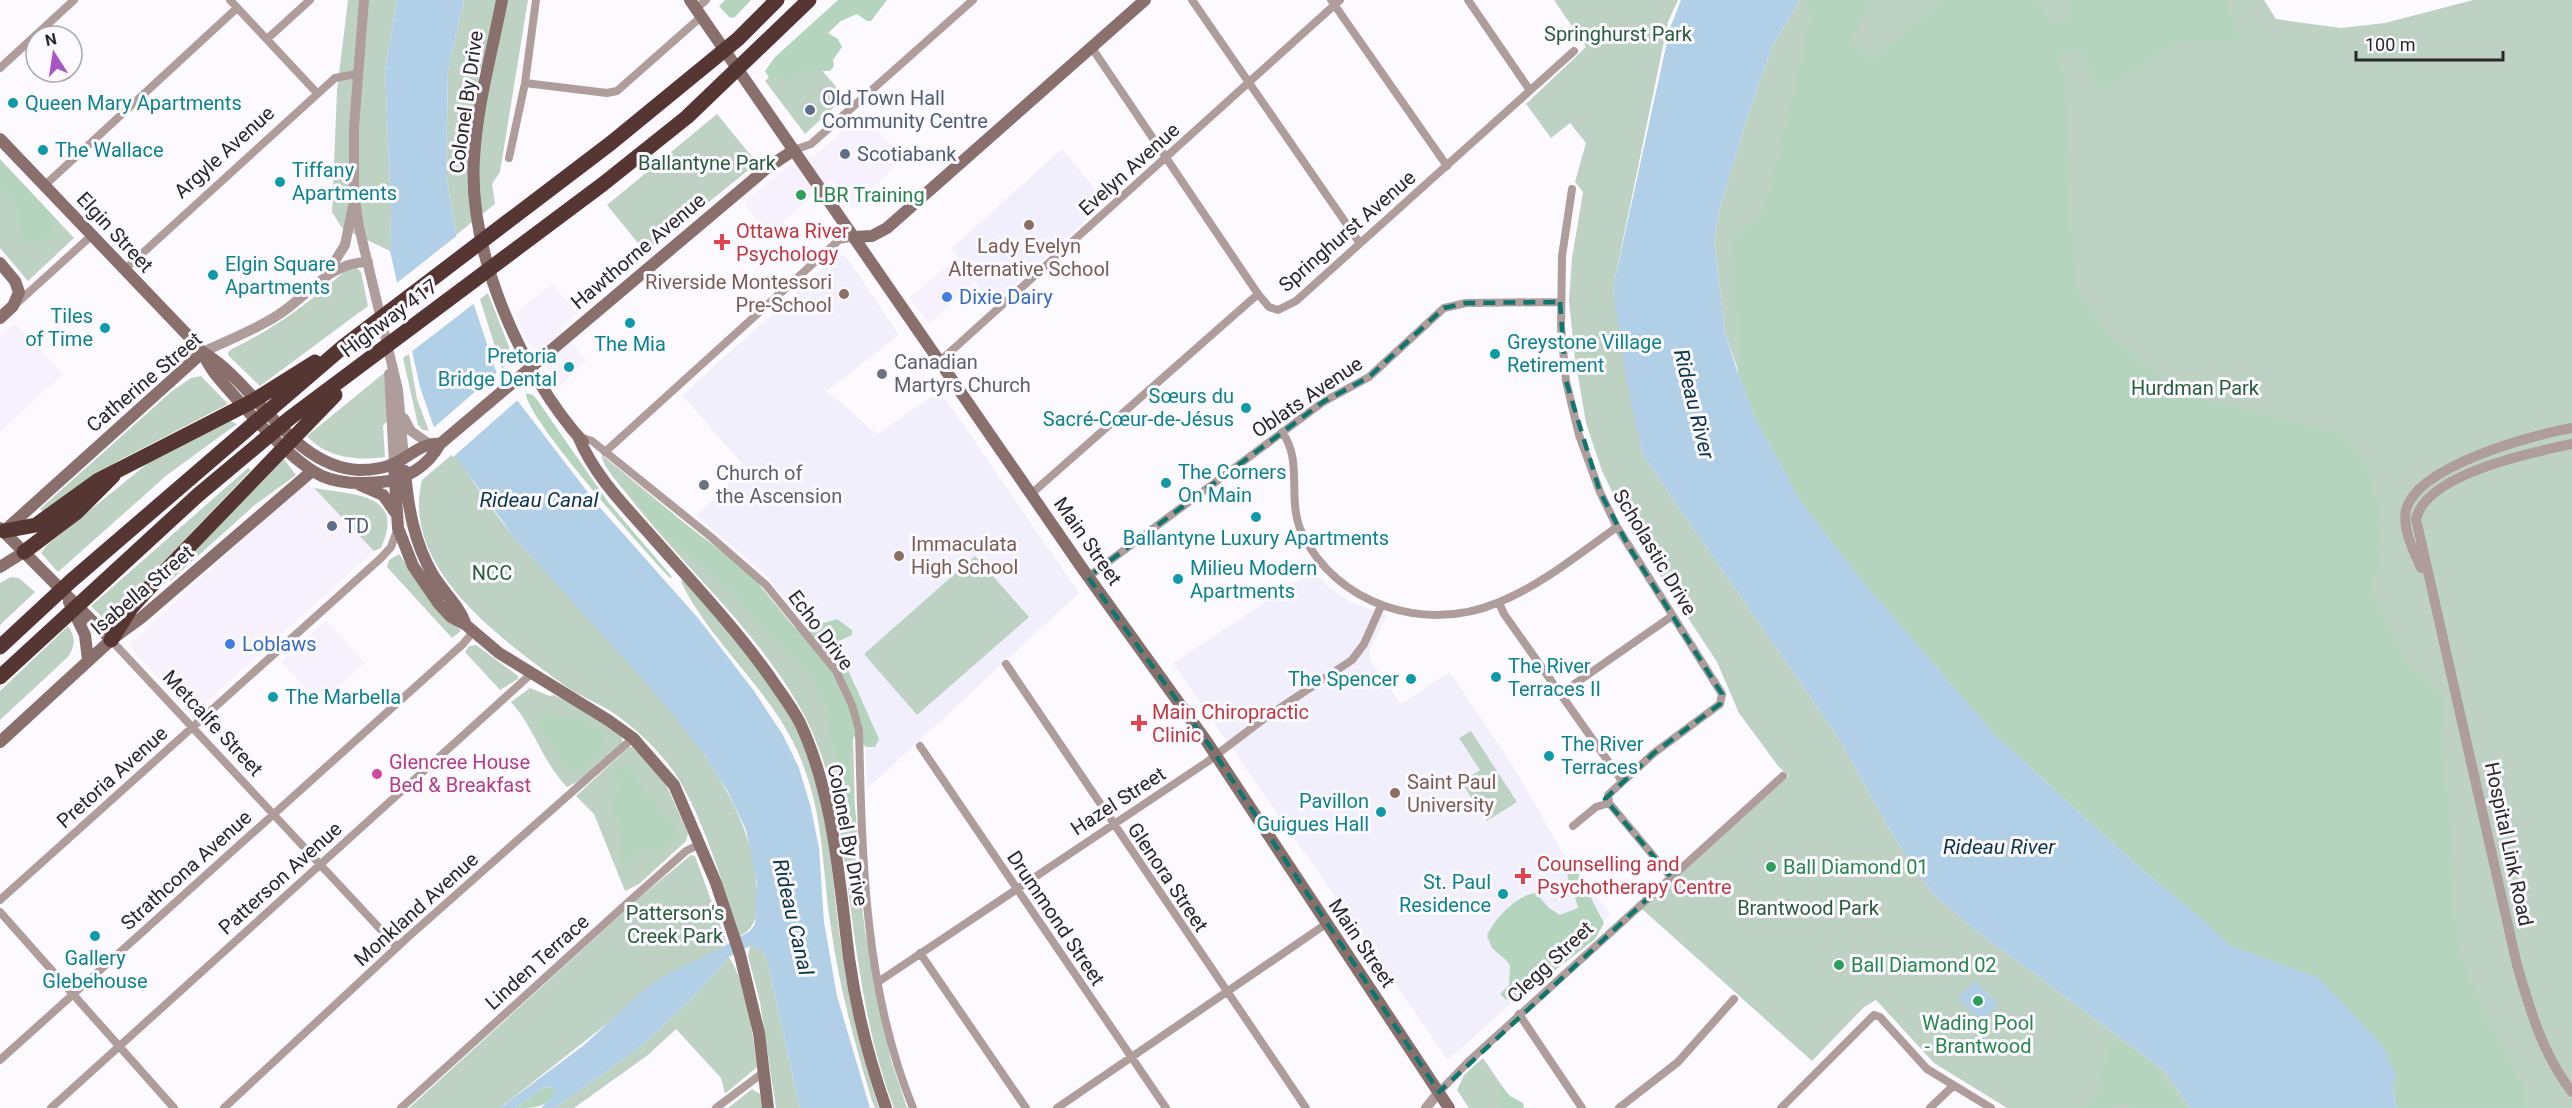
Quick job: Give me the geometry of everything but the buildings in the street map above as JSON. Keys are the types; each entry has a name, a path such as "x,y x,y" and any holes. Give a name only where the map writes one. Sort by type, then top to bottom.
{"highway":[{"path":"1,531 36,525 83,490 117,471 235,411 271,398 344,346 611,143 738,39 777,0"},
{"name":"Highway 417","path":"296,423 367,362 603,184 687,117 809,0"},
{"path":"0,647 46,603 249,426 271,398"},
{"path":"0,677 198,495 263,441 296,423"},
{"path":"111,640 148,589 276,453 296,423"},
{"path":"24,552 100,492 117,471"}],"main road":[{"name":"Colonel By Drive","path":"502,0 474,158 474,206 484,255 523,355 578,436 585,453 607,487 751,650 799,722 815,763 826,804 840,882 852,973 869,1051 886,1108"},
{"path":"855,237 872,236 886,228 1145,0"},
{"name":"Main Street","path":"696,8 939,362 1216,755 1449,1108"},
{"name":"Elgin Street","path":"0,139 203,352 222,364 310,453 332,464 350,469 371,469 399,461"},
{"name":"Hawthorne Avenue","path":"399,461 434,443 516,380 767,168 794,150"},
{"path":"0,263 19,288 14,306 0,318"},
{"name":"Elgin Street","path":"203,352 214,373 289,452 312,471 336,480 356,483 400,478"},
{"name":"Catherine Street","path":"1,531 203,352"},
{"name":"Hawthorne Avenue","path":"400,478 433,456 434,443"},
{"path":"399,461 400,478 396,513 398,528 413,566 425,586 451,617 531,674 608,720 633,738 674,785 716,883 740,956 759,1034 768,1108"},
{"name":"Isabella Street","path":"0,742 111,640 141,618 312,471"},
{"path":"400,478 422,552 433,575 460,609 470,629"},
{"path":"356,483 383,495 396,513"},
{"name":"Metcalfe Street","path":"1,531 111,640"},
{"path":"0,567 24,552"},
{"path":"67,596 85,635 88,660"}],"street":[{"path":"0,69 74,0"},
{"path":"230,0 317,93"},
{"path":"267,39 310,0"},
{"path":"325,277 345,245 354,194 356,74 364,0"},
{"path":"509,158 525,82 536,0"},
{"path":"525,82 607,93 617,91 706,0"},
{"name":"Hawthorne Avenue","path":"794,150 811,144 826,132 973,0"},
{"path":"1192,0 1359,242"},
{"path":"1468,0 1529,89"},
{"path":"1335,2 1447,166"},
{"name":"Evelyn Avenue","path":"939,362 1335,2"},
{"path":"44,186 237,8"},
{"path":"1092,48 1258,294"},
{"name":"Springhurst Avenue","path":"1031,494 1258,294 1269,307 1278,310 1288,307 1574,51"},
{"name":"Argyle Avenue","path":"124,270 317,93 335,78 356,74"},
{"name":"Scholastic Drive","path":"1572,189 1562,256 1560,302 1564,364 1574,416 1600,492 1617,527 1672,616 1719,685 1722,694 1720,704 1654,753 1622,782"},
{"path":"354,194 402,414 411,432 434,443"},
{"path":"14,306 91,236"},
{"path":"605,453 839,240 855,237"},
{"path":"325,277 348,264 368,262"},
{"name":"Catherine Street","path":"203,352 278,316 325,277"},
{"name":"Oblats Avenue","path":"1089,577 1323,402 1369,377 1444,308 1466,303 1560,302"},
{"path":"390,365 399,461"},
{"path":"399,461 402,414"},
{"name":"Hospital Link Road","path":"2433,596 2408,536 2406,514 2412,497 2429,482 2473,458 2514,441 2572,428"},
{"path":"1282,432 1290,443 1295,461 1293,500 1296,518 1310,548 1331,574 1350,591 1381,606 1413,614 1440,615 1471,611 1499,603 1535,583 1617,527"},
{"name":"Echo Drive","path":"578,436 592,441 711,537 766,585 825,657 852,705 859,730 864,891 878,982 895,1055 913,1108"},
{"name":"Hospital Link Road","path":"2572,444 2517,456 2470,474 2427,500 2417,515 2416,524 2528,1003 2552,1061 2572,1092"},
{"name":"Pretoria Avenue","path":"0,900 381,558 392,547 398,528"},
{"path":"1499,603 1504,614 1622,782 1608,795 1609,804 1671,876"},
{"name":"Hazel Street","path":"878,982 1216,755 1265,718 1352,660 1364,644 1381,606"},
{"path":"1560,693 1672,616"},
{"name":"Strathcona Avenue","path":"0,1060 446,658 470,629"},
{"name":"Metcalfe Street","path":"111,640 190,728 397,947"},
{"name":"Glenora Street","path":"1006,664 1305,1108"},
{"name":"Patterson Avenue","path":"51,1108 531,674"},
{"name":"Monkland Avenue","path":"224,1108 397,947 633,738"},
{"name":"Drummond Street","path":"920,746 1015,889 1166,1108"},
{"name":"Clegg Street","path":"1426,1108 1439,1092 1519,1014 1783,776"},
{"path":"1573,826 1596,807 1609,804"},
{"name":"Linden Terrace","path":"401,1108 686,851 698,844"},
{"path":"0,912 174,1108"},
{"path":"1057,1108 1326,924"},
{"path":"920,953 1026,1108"},
{"path":"1619,1108 1678,1062 1734,999"},
{"path":"1519,1014 1582,1108"},
{"path":"1780,1108 1870,1016 1880,1017 1927,1069 1990,1108"},
{"path":"716,1108 764,1072"},
{"path":"1930,1108 1953,1086"}],"highlighted area":[{"path":"1560,302 1566,381 1600,492 1629,547 1722,694 1720,704 1654,753 1605,799 1671,877 1439,1092 1207,742 1088,577 1323,402 1369,377 1444,308 1466,303"}],"shaded area":[{"path":"861,113 903,158 852,209 832,179 769,234 743,203 787,167 816,155"},
{"name":"Lady Evelyn Alternative School","path":"1062,149 1106,202 992,306 952,248"},
{"name":"Immaculata High School","path":"839,254 847,258 899,335 827,391 877,434 940,391 1079,593 867,789 865,723 836,662 765,574 696,515 746,468 682,395"},
{"path":"958,257 975,282 929,324 910,297"},
{"path":"553,284 577,313 560,329 587,361 559,387 524,335 516,312"},
{"path":"15,323 63,374 0,432 0,337"},
{"path":"305,483 314,488 374,551 192,715 132,649 131,643"},
{"name":"Saint Paul University","path":"1312,571 1329,587 1351,602 1387,616 1370,649 1370,660 1401,704 1450,672 1512,764 1561,850 1611,915 1448,1060 1173,663"},
{"path":"326,620 365,663 321,704 281,662"}],"green space":[{"path":"348,0 397,0 385,70 391,209 390,251 342,228 332,212 337,90"},
{"path":"464,0 528,0 500,172 492,184 495,204 456,235 446,176 448,70"},
{"path":"725,0 751,0 735,17 730,18 719,6"},
{"path":"838,0 887,0 871,21 857,14 841,21 828,33 838,39 842,47 833,60 834,66 830,71 794,71 787,85 781,78 769,78 765,71 775,57"},
{"name":"Brantwood Park","path":"1554,0 1678,0 1668,22 1613,288 1642,454 1836,734 1894,837 1933,894 1974,929 2165,1071 2190,1108 2007,1108 1934,1063 1876,1000 1864,1007 1812,1061 1642,909 1789,776 1778,766 1739,713 1717,662 1632,533 1602,471 1586,423 1575,359 1569,301 1572,258 1583,192 1575,182 1586,143 1570,123 1551,138 1526,104 1586,47"},
{"name":"Hurdman Park","path":"1800,0 2264,0 2276,19 2341,28 2385,23 2473,0 2572,0 2572,1108 2397,1108 2393,1088 2319,979 2229,945 1996,736 1863,582 1801,502 1755,418 1725,333 1714,240 1721,203 1772,47"},
{"path":"1804,0 1869,0 1851,43 1873,60 1943,0 2033,0 2044,8 2050,25 2069,20 2067,0 2224,0 2242,39 2179,41 2100,90 2079,48 2058,55 2063,71 2074,286 2110,336 2179,393 2344,435 2372,477 2382,535 2372,596 2405,661 2441,697 2457,948 2483,1012 2527,1093 2527,1108 2397,1108 2393,1088 2396,1076 2383,1046 2319,979 2229,945 2199,916 2141,869 1996,736 1863,582 1801,502 1755,418 1738,373 1735,237 1765,210 1812,14"},
{"path":"802,47 845,97 805,134 765,81"},
{"name":"Ballantyne Park","path":"717,114 757,163 646,253 607,205"},
{"path":"0,159 74,238 28,281 0,248"},
{"path":"0,160 56,219 52,237 21,245 16,204 0,185"},
{"path":"357,268 361,272 368,306 260,386 229,356 228,352 232,349 292,313 347,269"},
{"path":"488,293 511,352 510,359 502,369 480,299"},
{"path":"409,354 417,399 429,431 423,430 418,425 403,358"},
{"path":"384,373 387,421 383,426 385,457 343,456 323,449 307,436"},
{"path":"201,376 228,404 118,461 44,512 40,509 172,391 191,378"},
{"path":"526,393 533,395 538,401 608,502 672,577 670,578 638,542 565,455 544,428 531,407"},
{"path":"230,421 237,424 167,475 58,572 41,553 46,546 153,459"},
{"name":"NCC","path":"454,453 515,538 665,702 701,749 730,797 750,845 757,893 755,918 750,928 740,936 700,822 679,780 668,764 643,737 622,719 570,689 513,646 462,599 441,572 426,543 419,512 422,480"},
{"path":"602,455 744,572 853,730 856,856 865,931 891,1060 907,1108 894,1108 871,1033 853,930 839,824 827,772 808,723 795,699 758,646 651,524 609,471"},
{"path":"284,459 296,475 256,504 170,581 168,578 260,481"},
{"path":"248,468 251,470 113,615 102,617 91,606"},
{"path":"632,484 748,571 795,628 800,630 837,619 852,630 852,635 836,642 835,648 840,652 879,739 875,747 866,747 854,736 851,749 851,780 857,832 854,861 849,855 853,821 841,771 834,754 827,708 811,674 764,629 734,593 656,527 626,485"},
{"path":"314,488 358,495 381,506 387,516 387,530 381,548 374,551"},
{"path":"399,554 442,612 461,631 452,638 387,567 389,560"},
{"path":"975,556 1029,617 917,715 864,654"},
{"path":"11,577 19,578 35,592 0,625 0,583"},
{"path":"683,580 735,639 767,681 782,703 805,749 825,821 841,945 852,1007 861,1048 879,1108 875,1108 872,1101 843,994 834,950 821,838 806,773 785,727 693,604 681,582"},
{"path":"68,626 74,641 69,656 0,720 0,691"},
{"path":"476,645 518,676 518,679 500,690 465,652 469,646"},
{"path":"530,688 550,696 554,695 584,710 621,735 623,743 581,780 567,787 551,767 526,722 511,702"},
{"path":"545,711 554,717 579,718 606,734 604,751 580,770 568,771 538,720 540,713"},
{"path":"1471,731 1517,802 1487,821 1461,782 1480,770 1459,738"},
{"path":"629,747 633,747 664,780 688,833 686,841 639,884 625,891 594,814 576,796"},
{"path":"624,766 634,772 645,794 655,798 657,810 672,822 676,836 675,841 661,848 642,848 631,864 622,860 622,831 613,810 618,790 616,770"},
{"name":"Patterson's Creek Park","path":"691,855 695,856 727,944 618,1015 500,1108 409,1108 639,898"},
{"path":"1572,868 1577,871 1604,923 1595,939 1516,1001 1505,999 1500,994 1509,985 1510,966 1492,948 1487,936 1490,929 1500,915 1514,903 1536,893 1549,908 1560,915 1578,908 1567,872"},
{"path":"750,946 763,951 767,960 800,1108 776,1108 760,1002 748,956"},
{"name":"Patterson's Creek Park","path":"729,957 745,996 757,1067 725,1094 721,1078 676,1029 648,1055 574,1108 555,1108 644,1044 699,991"},
{"path":"2110,1041 2121,1042 2142,1056 2153,1066 2186,1108 2136,1108 2120,1104 2112,1108 2088,1108 2090,1100 2106,1087 2100,1075 2107,1064 2105,1046"},
{"path":"1483,1058 1517,1108 1469,1108 1457,1090 1464,1075"},
{"path":"1502,1086 1510,1096 1523,1103 1524,1108 1502,1108 1498,1088"},
{"path":"552,1087 556,1092 544,1104 516,1108 543,1088"},
{"path":"752,1089 760,1094 762,1108 728,1108"}],"water":[{"name":"Rideau Canal","path":"397,0 464,0 448,70 446,176 456,235 473,302 497,374 596,503 698,618 754,691 783,735 799,768 811,808 819,848 824,922 837,996 870,1108 800,1108 767,960 763,951 750,946 729,957 699,991 644,1044 555,1108 541,1108 556,1092 551,1087 543,1088 516,1108 500,1108 584,1045 645,989 666,975 714,952 750,931 755,924 757,882 746,830 727,790 706,757 661,700 513,536 433,425 420,387 390,251 391,209 385,70"},
{"name":"Rideau River","path":"1681,0 1800,0 1772,47 1721,203 1714,240 1725,333 1738,373 1755,418 1801,502 1863,582 1996,736 2141,869 2199,916 2229,945 2319,978 2383,1046 2396,1076 2393,1088 2397,1108 2190,1108 2165,1071 1974,929 1933,894 1894,837 1836,734 1642,454 1626,379 1613,288 1670,28"},
{"name":"Wading Pool - Brantwood","path":"1975,981 1998,1004 1981,1022 1958,998"}],"pier":[{"path":"459,234 476,302 411,352 393,286"},
{"path":"499,371 520,398 453,457 432,429"}],"place":[{"name":"Queen Mary Apartments","path":"13,103"},
{"name":"Old Town Hall Community Centre","path":"810,110"},
{"name":"The Wallace","path":"43,150"},
{"name":"Scotiabank","path":"845,154"},
{"name":"Tiffany Apartments","path":"280,182"},
{"name":"LBR Training","path":"801,195"},
{"name":"Lady Evelyn Alternative School","path":"1029,225"},
{"name":"Ottawa River Psychology","path":"722,242"},
{"name":"Elgin Square Apartments","path":"213,275"},
{"name":"Riverside Montessori Pre-School","path":"844,294"},
{"name":"Dixie Dairy","path":"947,297"},
{"name":"The Mia","path":"630,323"},
{"name":"Tiles of Time","path":"105,328"},
{"name":"Greystone Village Retirement","path":"1495,354"},
{"name":"Pretoria Bridge Dental","path":"569,367"},
{"name":"Canadian Martyrs Church","path":"882,374"},
{"name":"Sœurs du Sacré-Cœur-de-Jésus","path":"1246,408"},
{"name":"The Corners On Main","path":"1166,483"},
{"name":"Church of the Ascension","path":"704,485"},
{"name":"Ballantyne Luxury Apartments","path":"1256,517"},
{"name":"TD","path":"332,526"},
{"name":"Immaculata High School","path":"899,556"},
{"name":"Milieu Modern Apartments","path":"1178,579"},
{"name":"Loblaws","path":"230,644"},
{"name":"The River Terraces II","path":"1496,677"},
{"name":"The Spencer","path":"1411,679"},
{"name":"The Marbella","path":"273,697"},
{"name":"Main Chiropractic Clinic","path":"1139,723"},
{"name":"The River Terraces","path":"1549,756"},
{"name":"Glencree House Bed & Breakfast","path":"377,774"},
{"name":"Saint Paul University","path":"1395,793"},
{"name":"Pavillon Guigues Hall","path":"1381,812"},
{"name":"Ball Diamond 01","path":"1771,867"},
{"name":"Counselling and Psychotherapy Centre","path":"1523,876"},
{"name":"St. Paul Residence","path":"1503,894"},
{"name":"Gallery Glebehouse","path":"95,936"},
{"name":"Ball Diamond 02","path":"1839,965"},
{"name":"Wading Pool - Brantwood","path":"1978,1001"}],"park label":[{"name":"Springhurst Park","path":"1618,34"}]}
